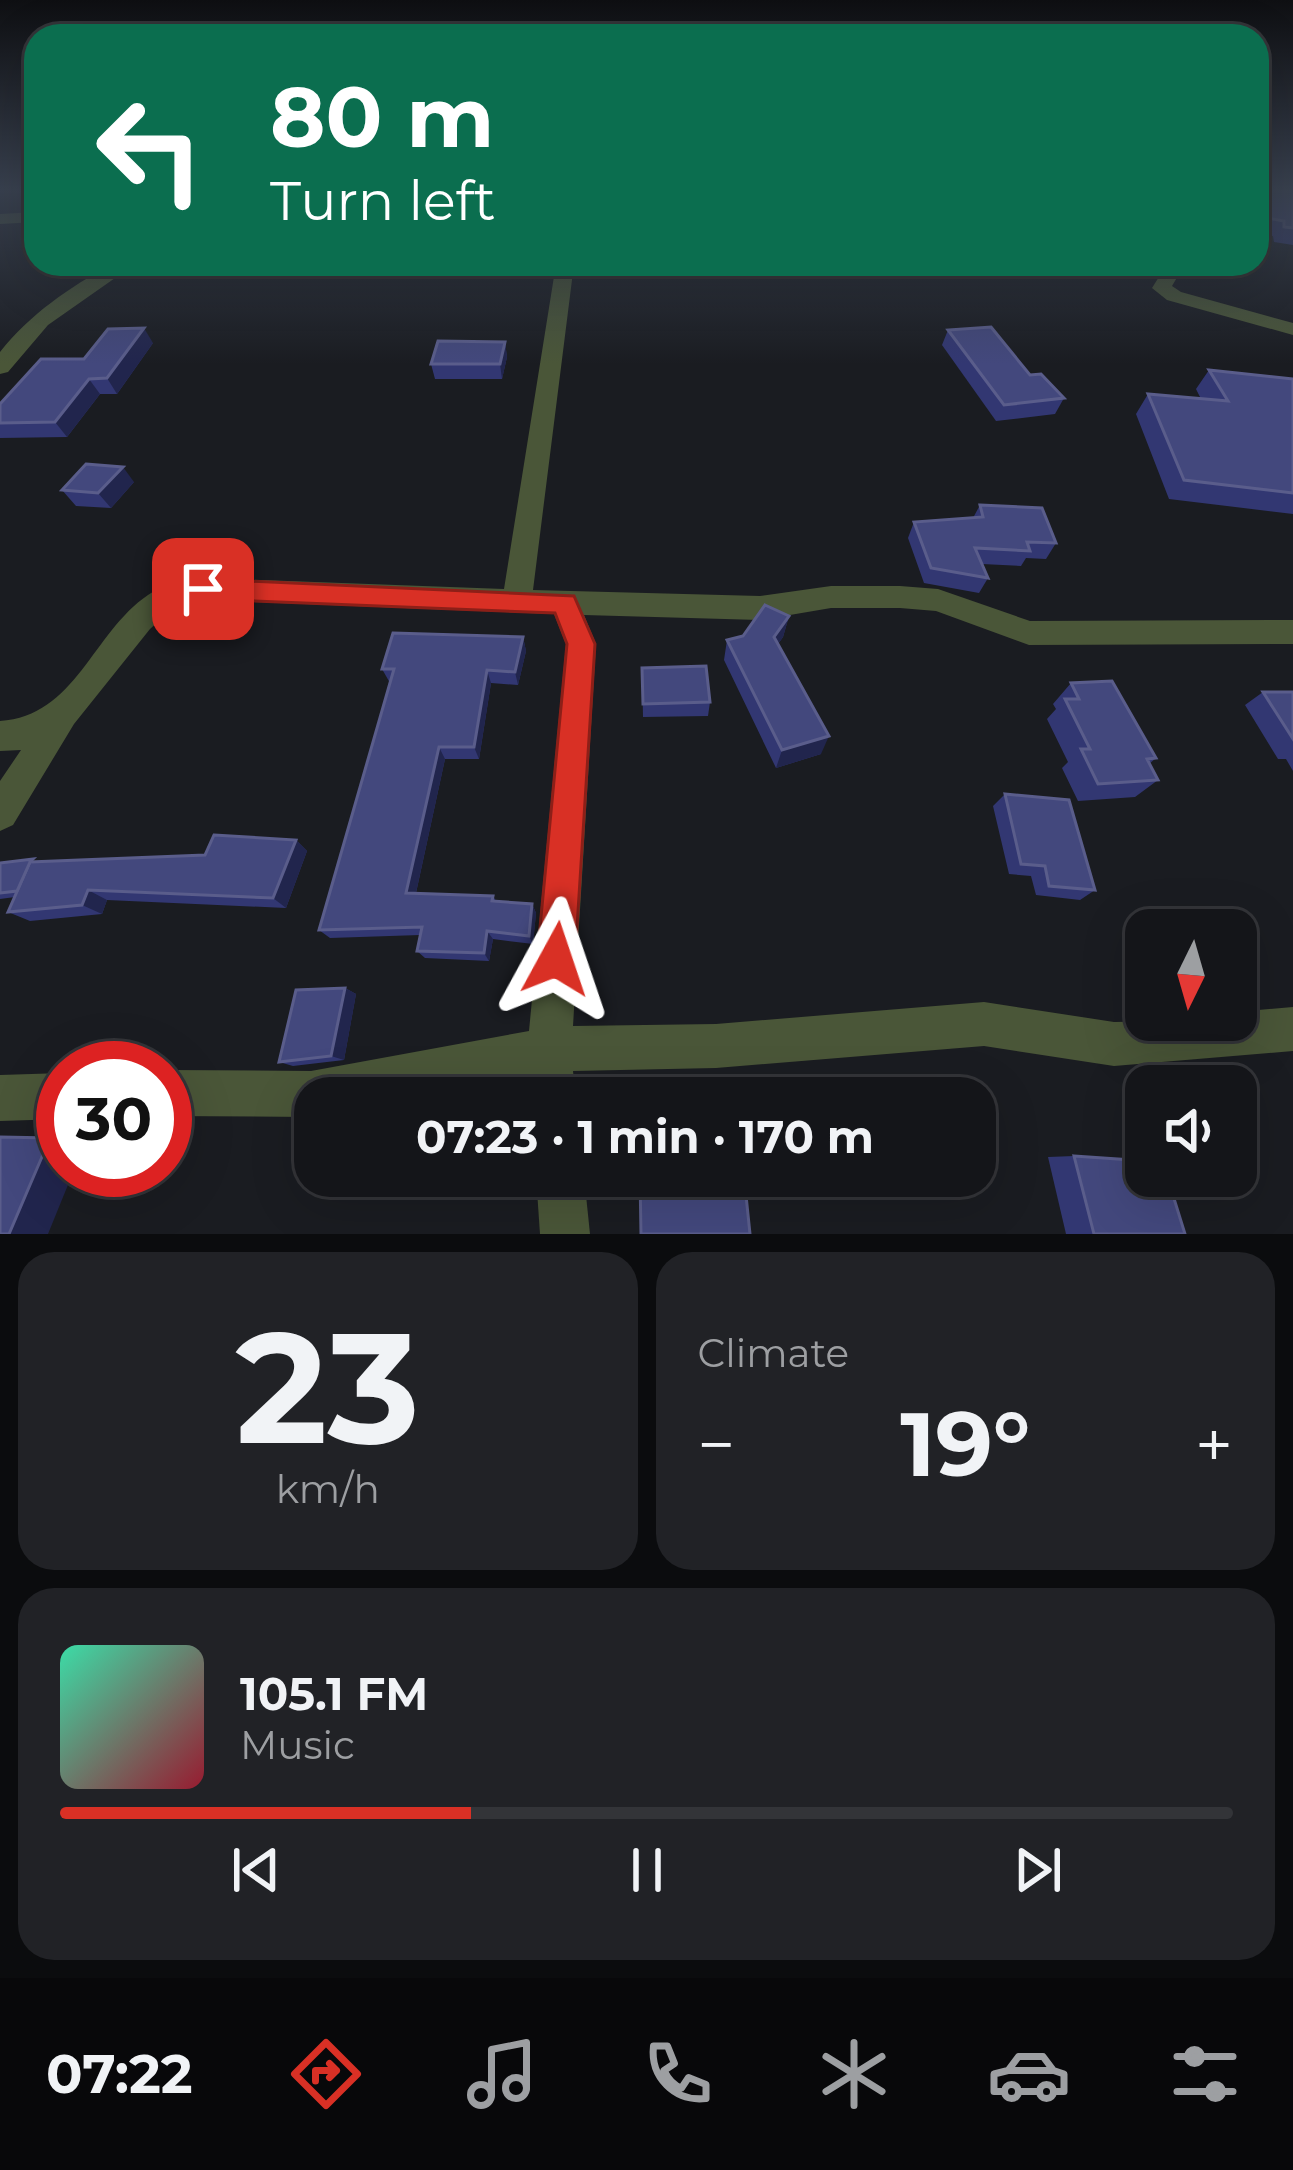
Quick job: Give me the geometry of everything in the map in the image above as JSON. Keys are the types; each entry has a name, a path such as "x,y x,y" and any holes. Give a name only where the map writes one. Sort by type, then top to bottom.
{"street":[{"path":"0,367 22,335 52,309 106,276"},
{"path":"517,598 563,276"},
{"path":"1169,276 1162,288 1168,292 1293,329"},
{"path":"0,813 59,721 134,624 163,599 203,589 760,608 831,597 900,597 938,600 1029,633 1293,632"},
{"path":"551,1077 549,1048 581,644 564,603"},
{"path":"0,736 41,733 59,721"},
{"path":"192,1093 311,1094 549,1048 716,1046 984,1024 1114,1044 1293,1030"},
{"path":"0,1098 36,1097"},
{"path":"562,1197 565,1234"}],"building":[{"path":"991,327 1030,375 1041,374 1064,398 1004,405 948,330"},
{"path":"144,328 107,378 89,379 55,422 0,423 0,404 41,359 84,359 108,329"},
{"path":"438,341 505,342 500,364 431,364"},
{"path":"1209,370 1293,379 1293,493 1184,480 1148,394 1228,401"},
{"path":"86,464 123,467 98,493 62,490"},
{"path":"980,505 1042,508 1056,543 1027,542 1030,551 975,548 988,578 931,568 914,522 983,517"},
{"path":"765,605 789,616 774,637 829,736 782,750 727,640 743,636"},
{"path":"393,633 523,637 515,672 487,670 474,747 439,747 406,893 493,896 492,901 532,904 529,936 487,931 484,953 417,951 422,927 319,930 394,669 382,669"},
{"path":"706,666 710,702 643,704 642,668"},
{"path":"1112,681 1156,758 1147,759 1158,780 1098,784 1081,749 1090,749 1065,699 1079,699 1071,683"},
{"path":"1263,692 1293,692 1293,739"},
{"path":"1005,794 1069,800 1095,890 1049,886 1045,866 1021,864"},
{"path":"214,835 296,840 273,898 88,890 82,905 8,912 30,862 205,855"},
{"path":"33,859 17,891 0,893 0,863"},
{"path":"345,988 331,1056 279,1062 296,990"},
{"path":"0,1137 36,1138 36,1171 9,1234 0,1234"},
{"path":"1074,1156 1125,1160 1125,1197 1174,1197 1185,1234 1094,1234"},
{"path":"640,1197 746,1197 750,1234 641,1234"}],"route":[{"path":"203,589 564,603 581,644 556,959"}]}
